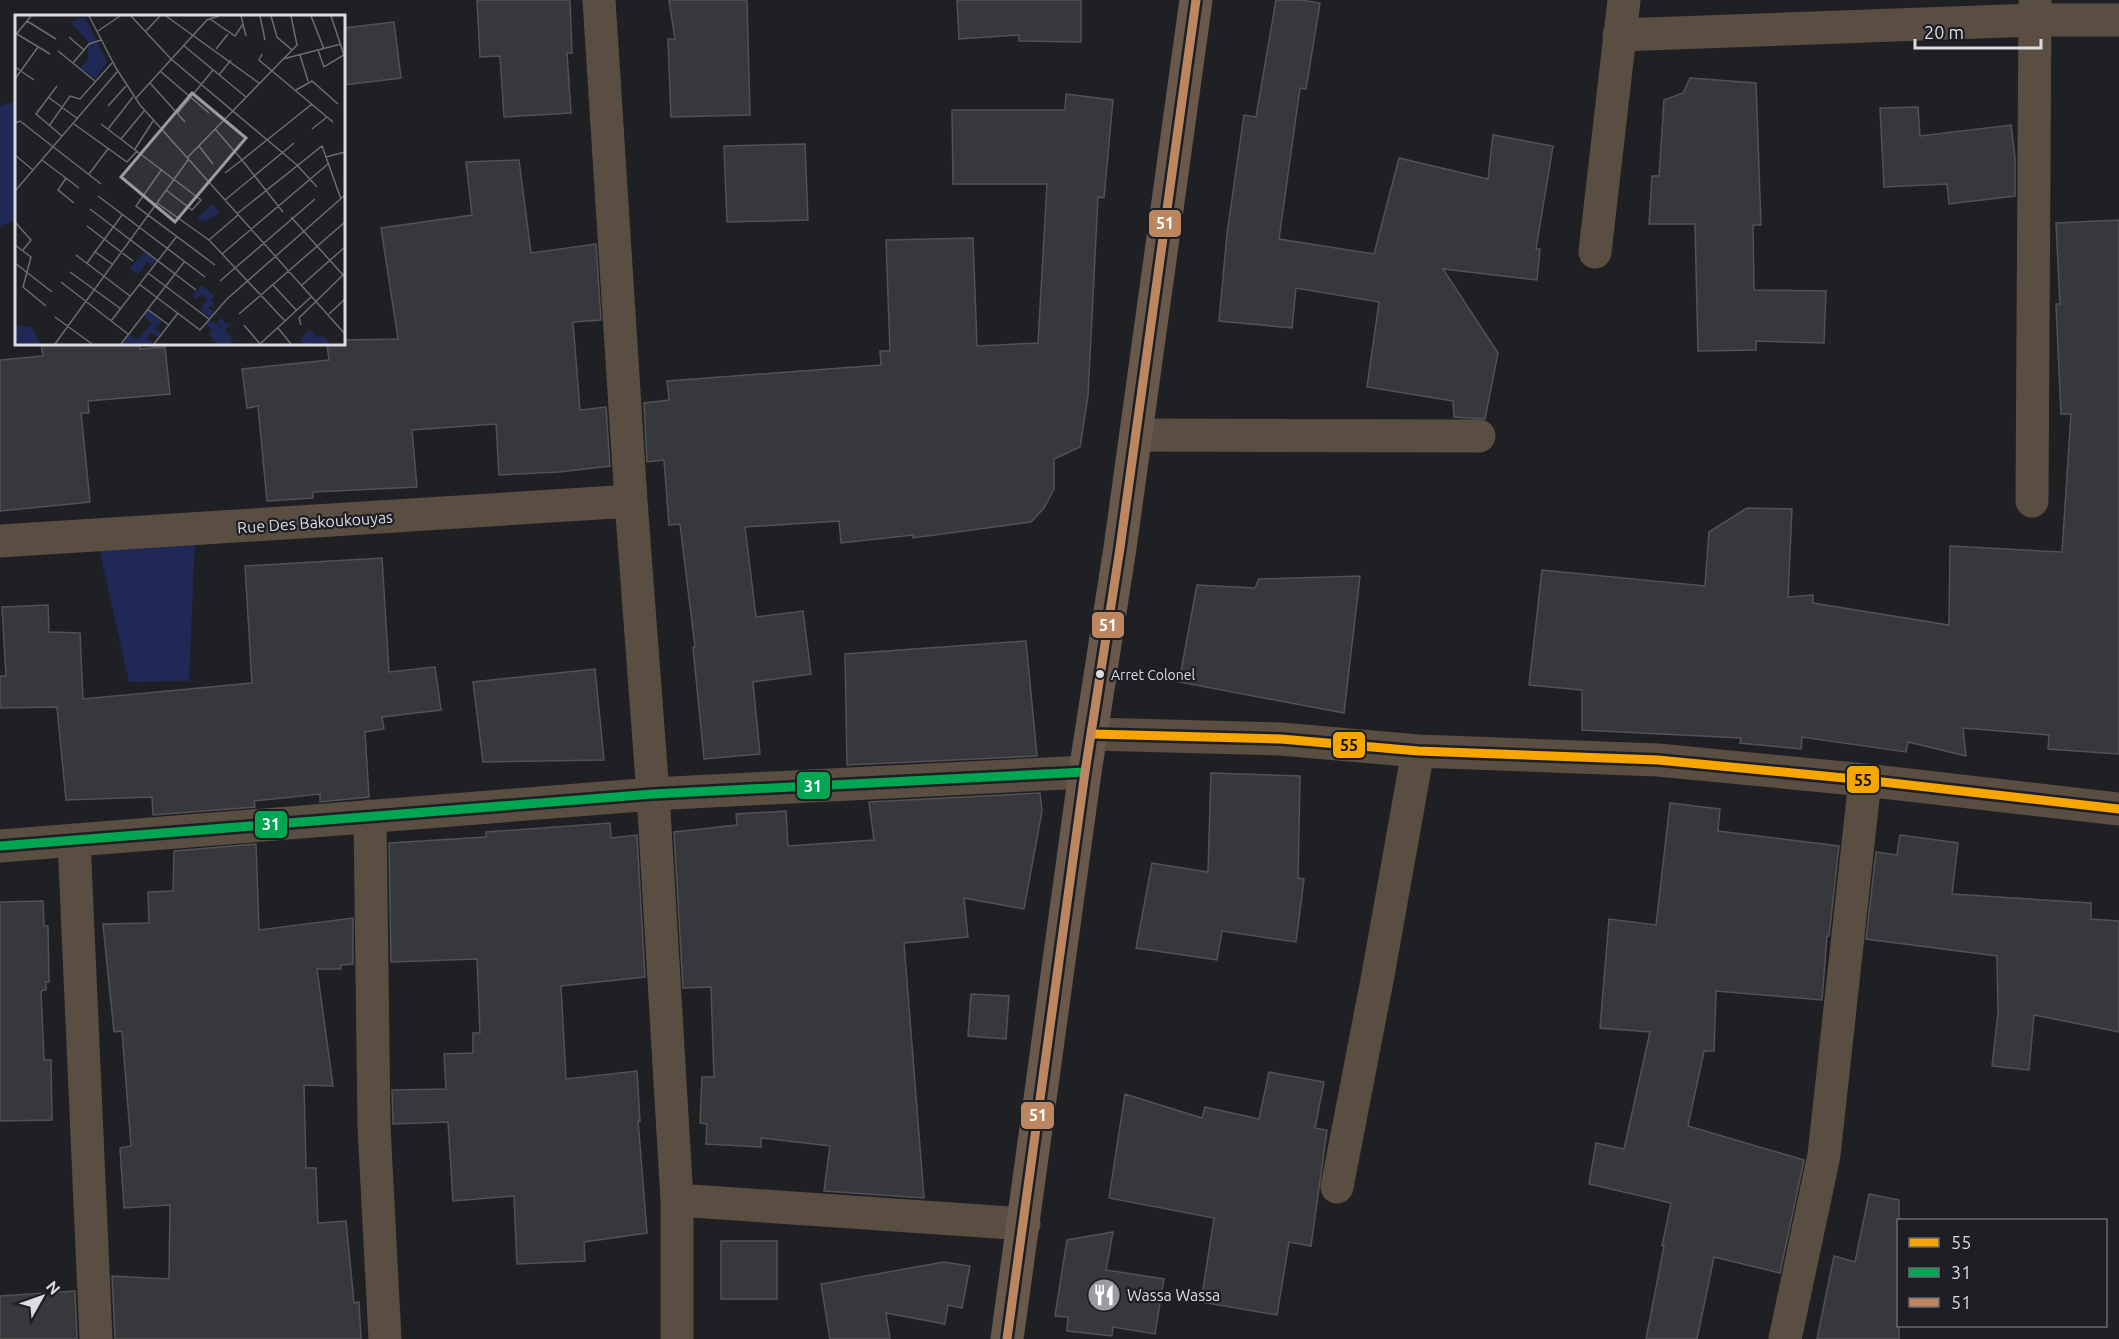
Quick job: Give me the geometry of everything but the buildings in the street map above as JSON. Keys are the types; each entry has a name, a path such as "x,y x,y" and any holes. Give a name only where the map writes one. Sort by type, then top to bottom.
{"highway":[{"path":"1007,1339 1085,772 1136,435 1196,0"}],"street":[{"path":"599,0 631,501 653,794 677,1200 677,1339"},
{"path":"1595,252 1618,35 1624,0"},
{"path":"1618,35 2035,10 2119,20"},
{"path":"2032,501 2035,10"},
{"path":"1136,435 1479,436"},
{"name":"Rue Des Bakoukouyas","path":"0,542 631,501"},
{"path":"1092,734 1281,739 1418,751 1658,760 1865,780 2119,809"},
{"path":"1337,1187 1418,751"},
{"path":"0,846 653,794 1085,772"},
{"path":"1785,1339 1824,1155 1865,780"},
{"path":"370,816 374,1126 385,1339"},
{"path":"74,840 96,1339"},
{"path":"677,1200 1024,1224"}],"shaded area":[{"path":"15,101 15,220 0,226 0,106"},
{"path":"195,541 189,681 129,682 98,544"}],"transit line":[{"name":"51","path":"1007,1339 1085,772 1120,548 1196,0"},
{"name":"55","path":"1092,734 1281,739 1418,751 1658,760 1865,780 2119,809"},
{"name":"31","path":"0,846 653,794 1085,772"}],"place":[{"name":"Arret Colonel","path":"1100,674"},
{"name":"Wassa Wassa","path":"1104,1295"}]}
